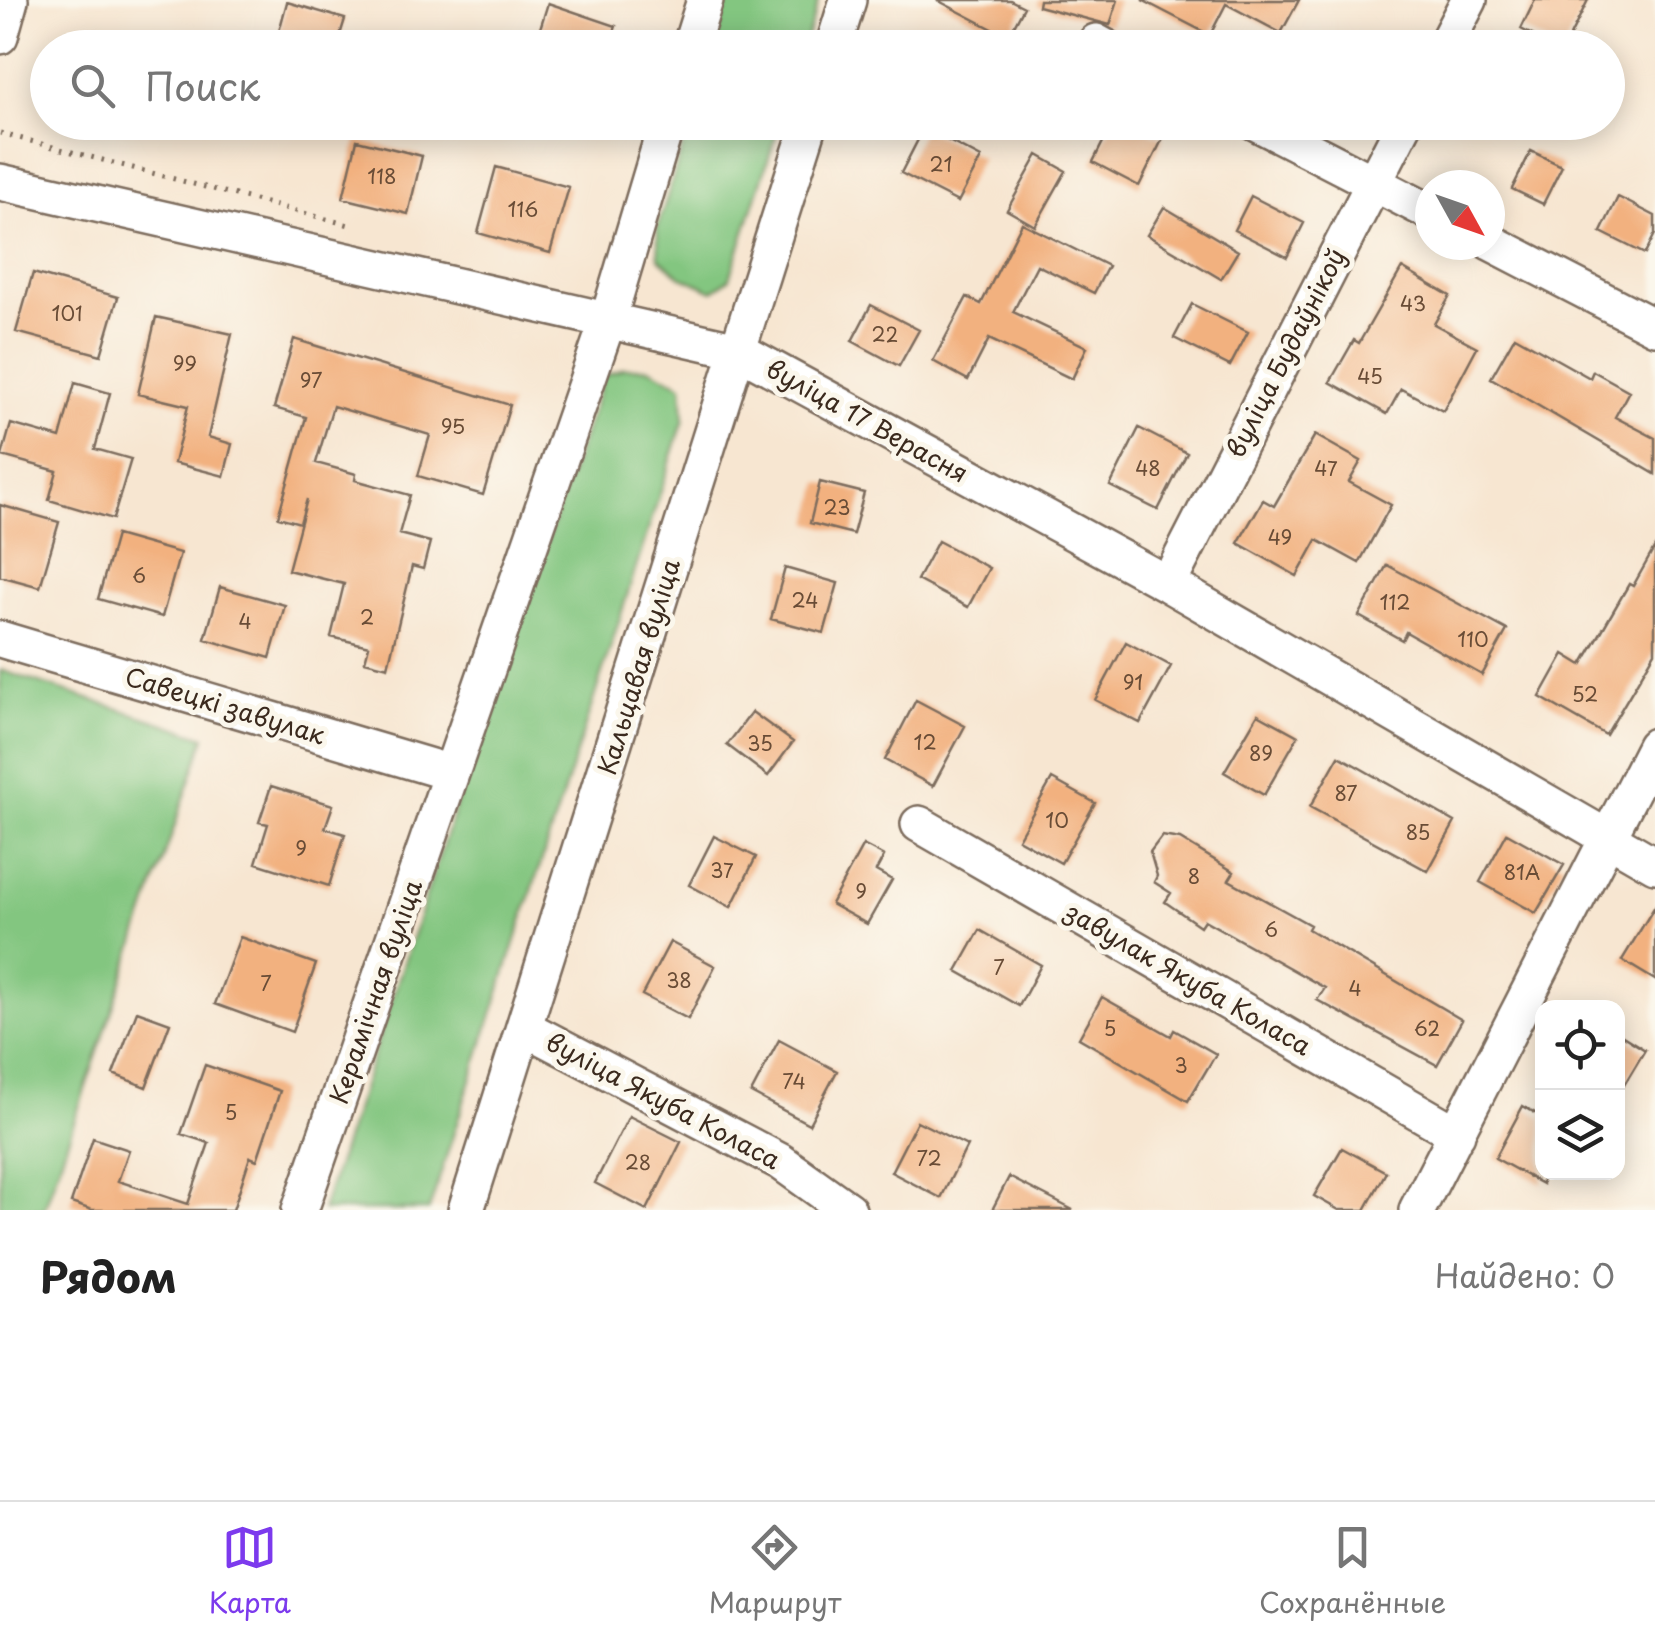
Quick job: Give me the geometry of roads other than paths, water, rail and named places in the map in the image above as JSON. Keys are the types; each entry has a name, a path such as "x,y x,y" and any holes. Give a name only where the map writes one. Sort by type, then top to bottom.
{"street":[{"path":"0,36 10,0"},
{"path":"696,30 705,0"},
{"path":"839,30 848,0"},
{"path":"1453,30 1469,0"},
{"name":"Керамічная вуліца","path":"300,1210 606,322 662,140"},
{"name":"Кальцавая вуліца","path":"466,1210 804,140"},
{"path":"1290,140 1415,204"},
{"name":"вуліца Будаўнікоў","path":"1168,584 1396,140"},
{"name":"вуліца 17 Верасня","path":"0,182 738,350 1168,584 1655,865"},
{"path":"1505,250 1655,327"},
{"name":"Савецкі завулак","path":"0,641 451,773"},
{"path":"1417,1210 1655,746"},
{"name":"завулак Якуба Коласа","path":"919,824 1457,1134"},
{"name":"вуліца Якуба Коласа","path":"525,1028 782,1162 848,1210"}]}
